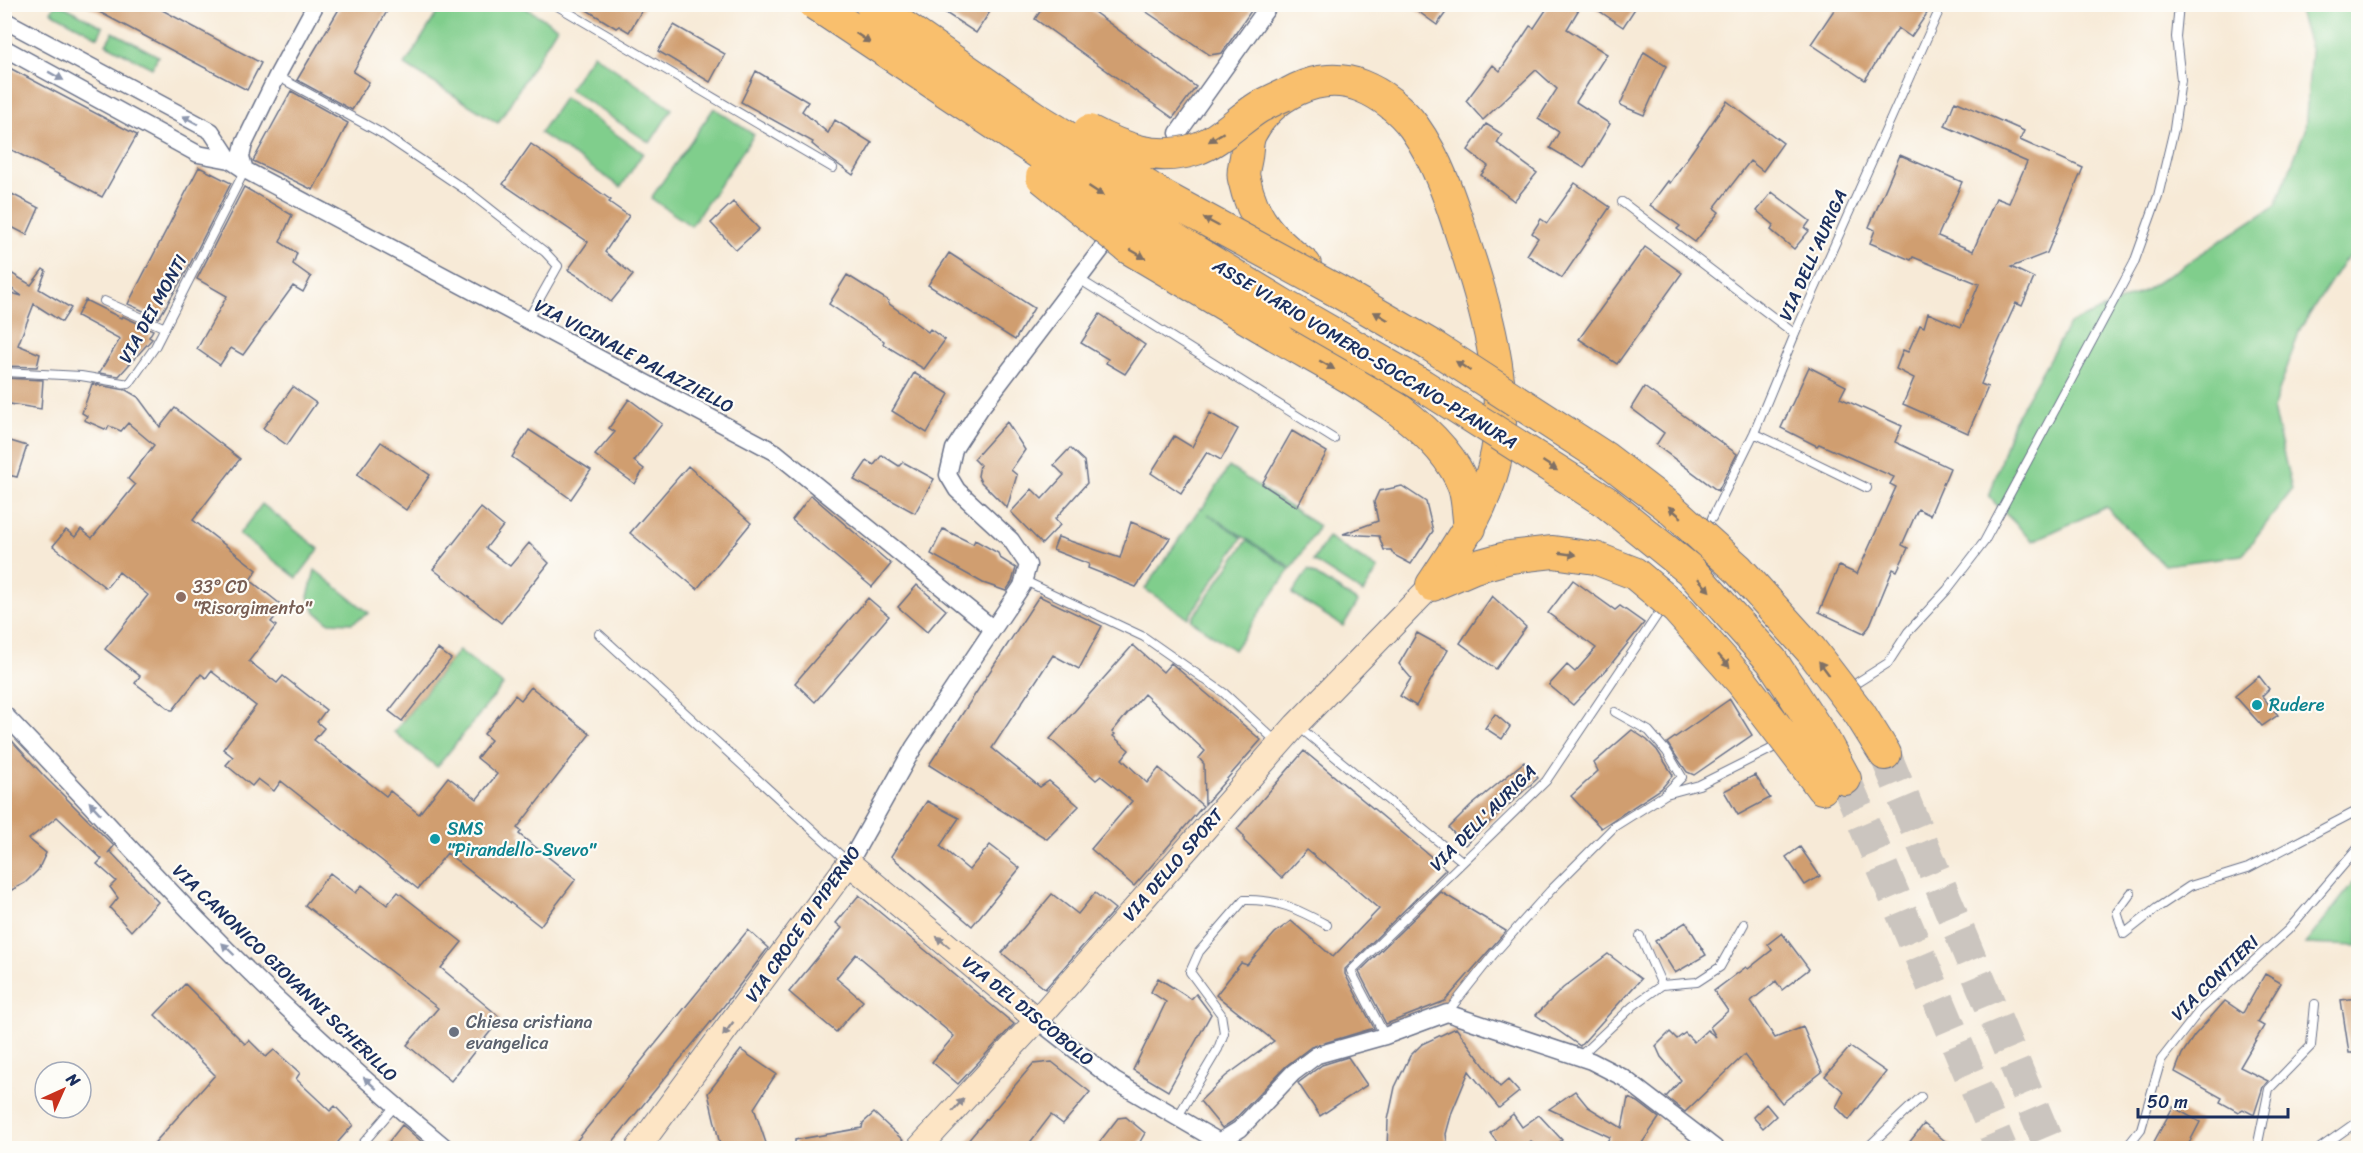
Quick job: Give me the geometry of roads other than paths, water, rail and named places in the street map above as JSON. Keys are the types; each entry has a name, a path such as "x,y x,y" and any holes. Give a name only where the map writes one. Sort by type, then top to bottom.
{"highway":[{"name":"ASSE VIARIO VOMERO-SOCCAVO-PIANURA","path":"815,4 913,72 1108,200 1422,385 1606,502 1690,570 1772,661 1814,752"},
{"name":"ASSE VIARIO VOMERO-SOCCAVO-PIANURA","path":"871,4 1034,117 1166,198 1339,292 1432,346 1596,452 1668,506 1738,569 1810,650 1860,714 1885,754"},
{"path":"953,61 1113,144 1138,152 1166,155 1198,148 1258,108 1284,95 1306,85 1334,81 1360,85 1388,100 1413,126 1434,161 1455,213 1482,296 1501,409 1495,461 1487,492 1470,528 1432,585"},
{"path":"913,72 1129,248 1383,398 1427,434 1455,468 1465,489 1470,528"},
{"path":"1284,95 1250,136 1243,176 1255,213 1274,241 1339,292"},
{"path":"1432,585 1474,567 1510,557 1553,552 1595,558 1634,573 1677,609 1742,682 1814,752 1833,783"}],"street":[{"path":"245,171 241,158 244,144 316,4"},
{"path":"1178,133 1270,4"},
{"name":"VIA VICINALE PALAZZIELLO","path":"4,20 211,131 230,160 245,171 774,452 992,628"},
{"name":"VIA VICINALE PALAZZIELLO","path":"4,48 198,154 230,160"},
{"path":"1023,580 1028,565 1011,540 957,490 948,474 954,449 980,409 1106,243"},
{"name":"VIA CROCE DI PIPERNO","path":"638,1149 849,863 915,747 1022,586 1023,580"},
{"name":"VIA DELLO SPORT","path":"919,1149 1037,1020 1296,724 1432,585"},
{"name":"VIA CANONICO GIOVANNI SCHERILLO","path":"4,714 87,799 199,921 324,1042 446,1149"},
{"name":"VIA DEL DISCOBOLO","path":"849,863 1037,1020 1115,1081 1220,1146"},
{"path":"1220,1146 1293,1073 1317,1055 1385,1036 1447,1013 1578,1057 1624,1078 1715,1149"}],"lane":[{"path":"554,4 833,168"},
{"name":"VIA DELL'AURIGA","path":"1712,518 1754,433 1795,334 1942,4"},
{"path":"1858,682 1888,663 1908,632 1947,590 1984,542 2134,263 2158,196 2174,129 2181,80 2176,37 2179,4"},
{"path":"277,76 381,133 470,193 545,252 558,266 527,321"},
{"name":"VIA DEI MONTI","path":"4,372 81,376 129,384 154,347 245,171"},
{"path":"1622,202 1795,334"},
{"path":"1079,279 1334,439"},
{"path":"104,301 163,327"},
{"path":"1754,433 1867,488"},
{"path":"1023,580 1144,637 1224,693 1279,744"},
{"name":"VIA DELL'AURIGA","path":"1385,1036 1350,972 1546,781 1660,611"},
{"path":"599,634 849,863"},
{"path":"1447,1013 1493,955 1550,891 1615,826 1666,794 1682,777 1667,752 1649,731 1616,712"},
{"path":"1296,724 1462,861"},
{"path":"1666,794 1699,784 1775,747"},
{"path":"2131,893 2117,912 2124,934 2190,886 2248,868 2353,813 2358,815"},
{"name":"VIA CONTIERI","path":"2126,1149 2141,1129 2161,1060 2200,1010 2288,930 2358,848"},
{"path":"1177,1118 1218,1049 1224,1033 1221,1014 1190,972 1198,952 1244,900 1266,899 1294,908 1327,925"},
{"path":"1578,1057 1633,1006 1662,985 1697,982 1720,967 1744,924"},
{"path":"1640,936 1662,985"},
{"path":"2257,1149 2270,1089 2311,1046 2315,1004"},
{"path":"1867,1149 1921,1096"},
{"path":"359,1149 395,1106"},
{"path":"2320,1149 2358,1121"}],"tunnel":[{"path":"1885,754 2050,1148"},
{"path":"1845,779 2001,1148"}],"place":[{"name":"33° CD \"Risorgimento\"","path":"181,597"},
{"name":"Rudere","path":"2257,705"},
{"name":"SMS \"Pirandello-Svevo\"","path":"435,839"},
{"name":"Chiesa cristiana evangelica","path":"454,1032"}]}
